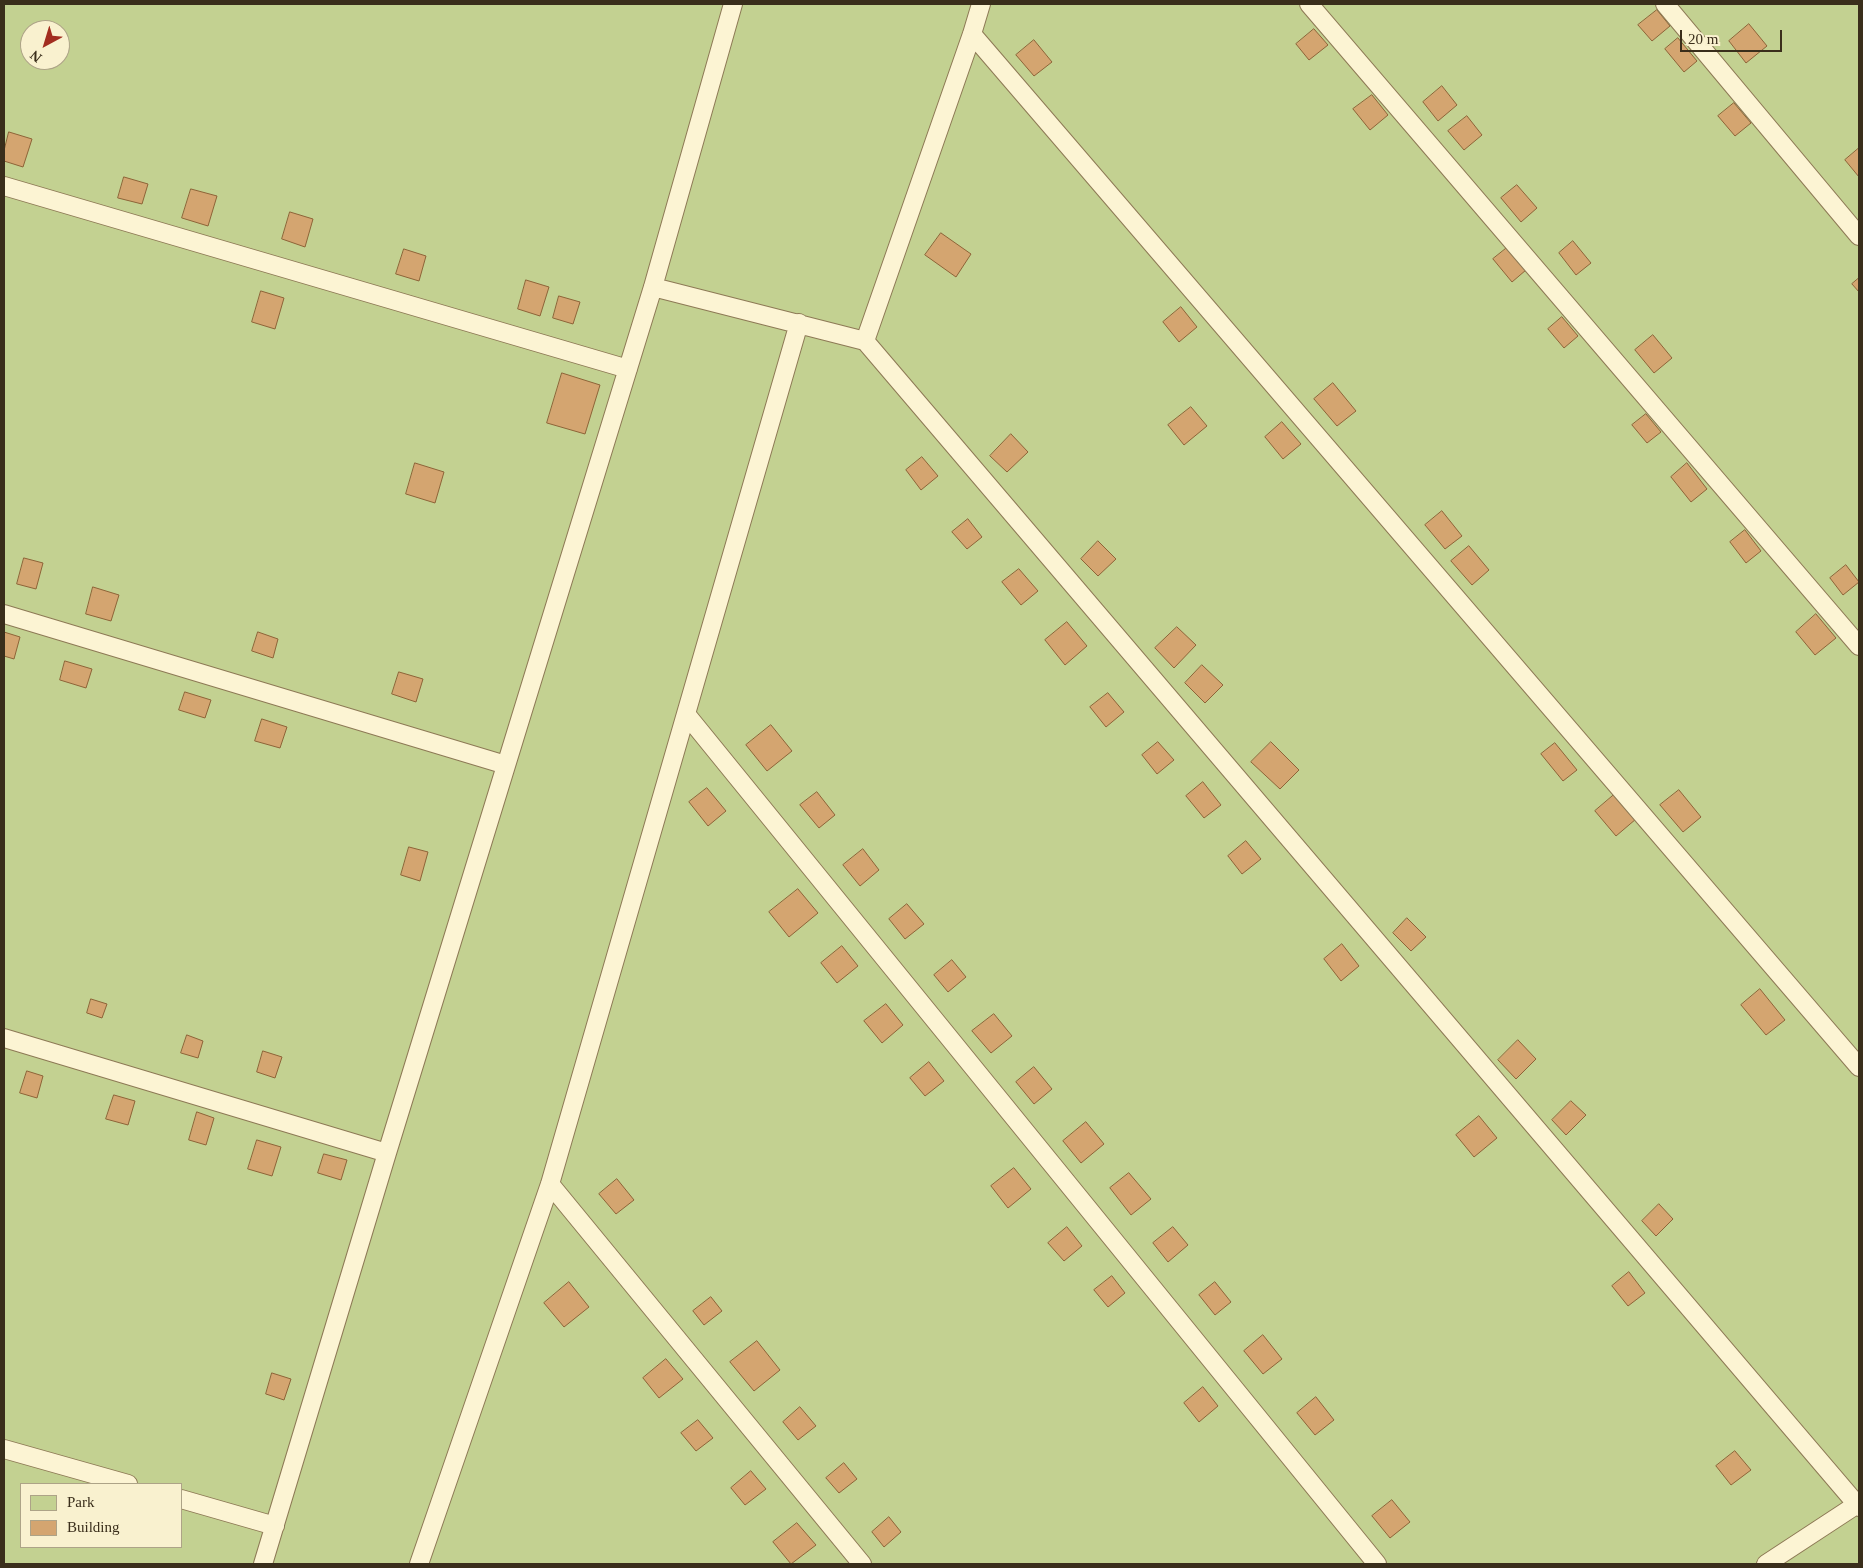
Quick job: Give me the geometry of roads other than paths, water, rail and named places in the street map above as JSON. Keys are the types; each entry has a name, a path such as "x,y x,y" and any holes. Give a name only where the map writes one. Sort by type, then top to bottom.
{"lane":[{"path":"263,1564 386,1153 653,287 733,4"},
{"path":"865,341 972,34 980,4"},
{"path":"1309,4 1859,646"},
{"path":"1664,4 1859,236"},
{"path":"972,34 1859,1067"},
{"path":"4,186 628,369"},
{"path":"653,287 865,341 1859,1505 1766,1564"},
{"path":"419,1564 550,1184 799,323"},
{"path":"4,614 506,765"},
{"path":"686,714 1377,1564"},
{"path":"4,1038 386,1153"},
{"path":"550,1184 862,1564"},
{"path":"4,1449 124,1483"},
{"path":"182,1499 274,1526"}]}
